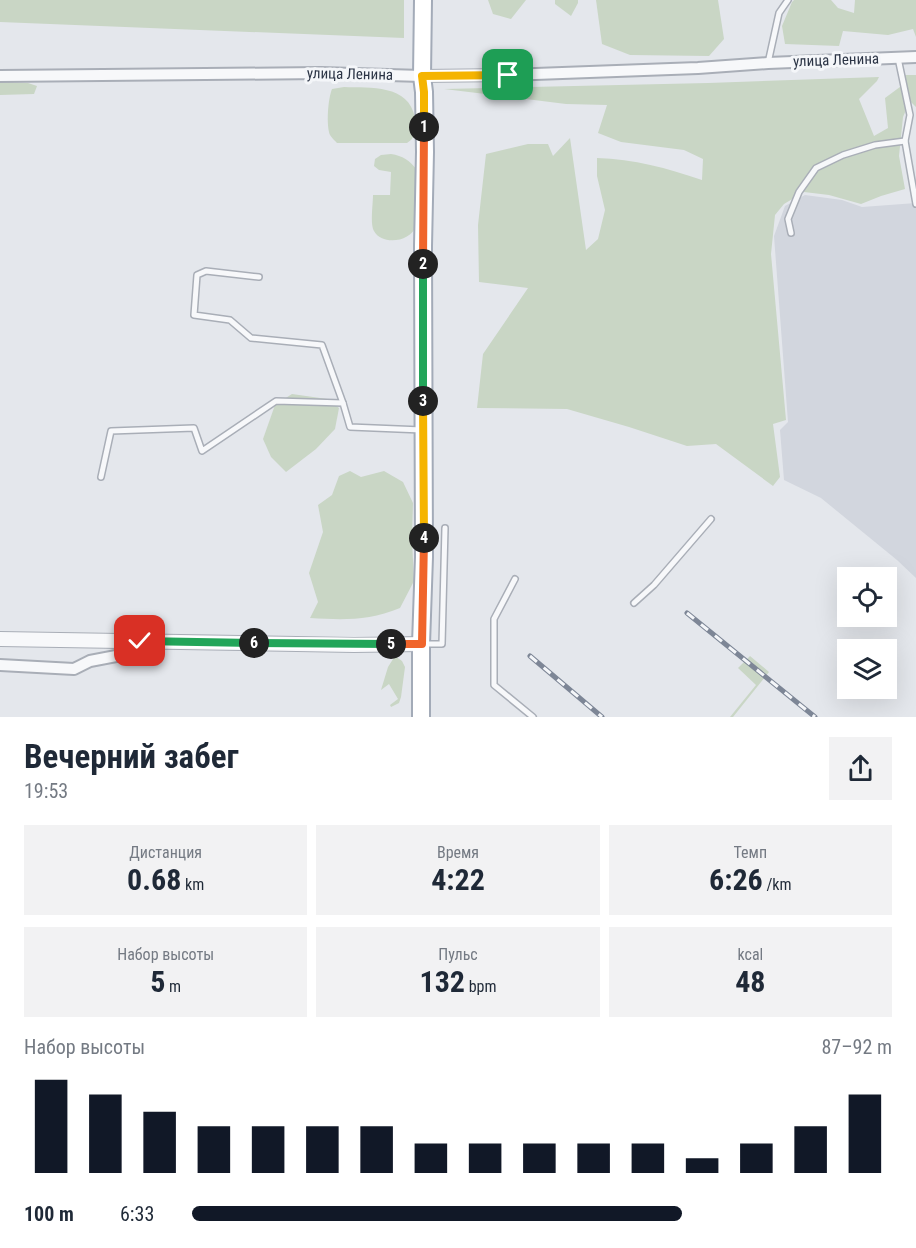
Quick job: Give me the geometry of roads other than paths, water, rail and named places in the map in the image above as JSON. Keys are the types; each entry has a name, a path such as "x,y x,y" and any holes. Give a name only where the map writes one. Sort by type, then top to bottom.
{"main road":[{"path":"421,717 424,557 423,0"}],"street":[{"name":"улица Ленина","path":"0,76 309,73 422,76 508,75 916,57"},
{"path":"0,639 354,645 422,644"},
{"path":"0,665 75,669 90,661 137,652 140,641"}],"lane":[{"path":"768,63 783,0"},
{"path":"779,13 788,0"},
{"path":"898,58 909,115 905,141 916,204"},
{"path":"791,233 788,219 799,192 816,168 843,155 875,145 905,141"},
{"path":"259,277 206,271 197,275 195,315 230,320 251,338 322,345 350,427 423,430"},
{"path":"101,477 111,431 194,428 202,452 276,401 343,403"},
{"path":"634,603 654,585 711,519"},
{"path":"422,644 442,645 445,528"},
{"path":"515,579 494,619 494,685 533,717"}],"railway":[{"path":"687,613 815,717"},
{"path":"530,656 602,717"}]}
